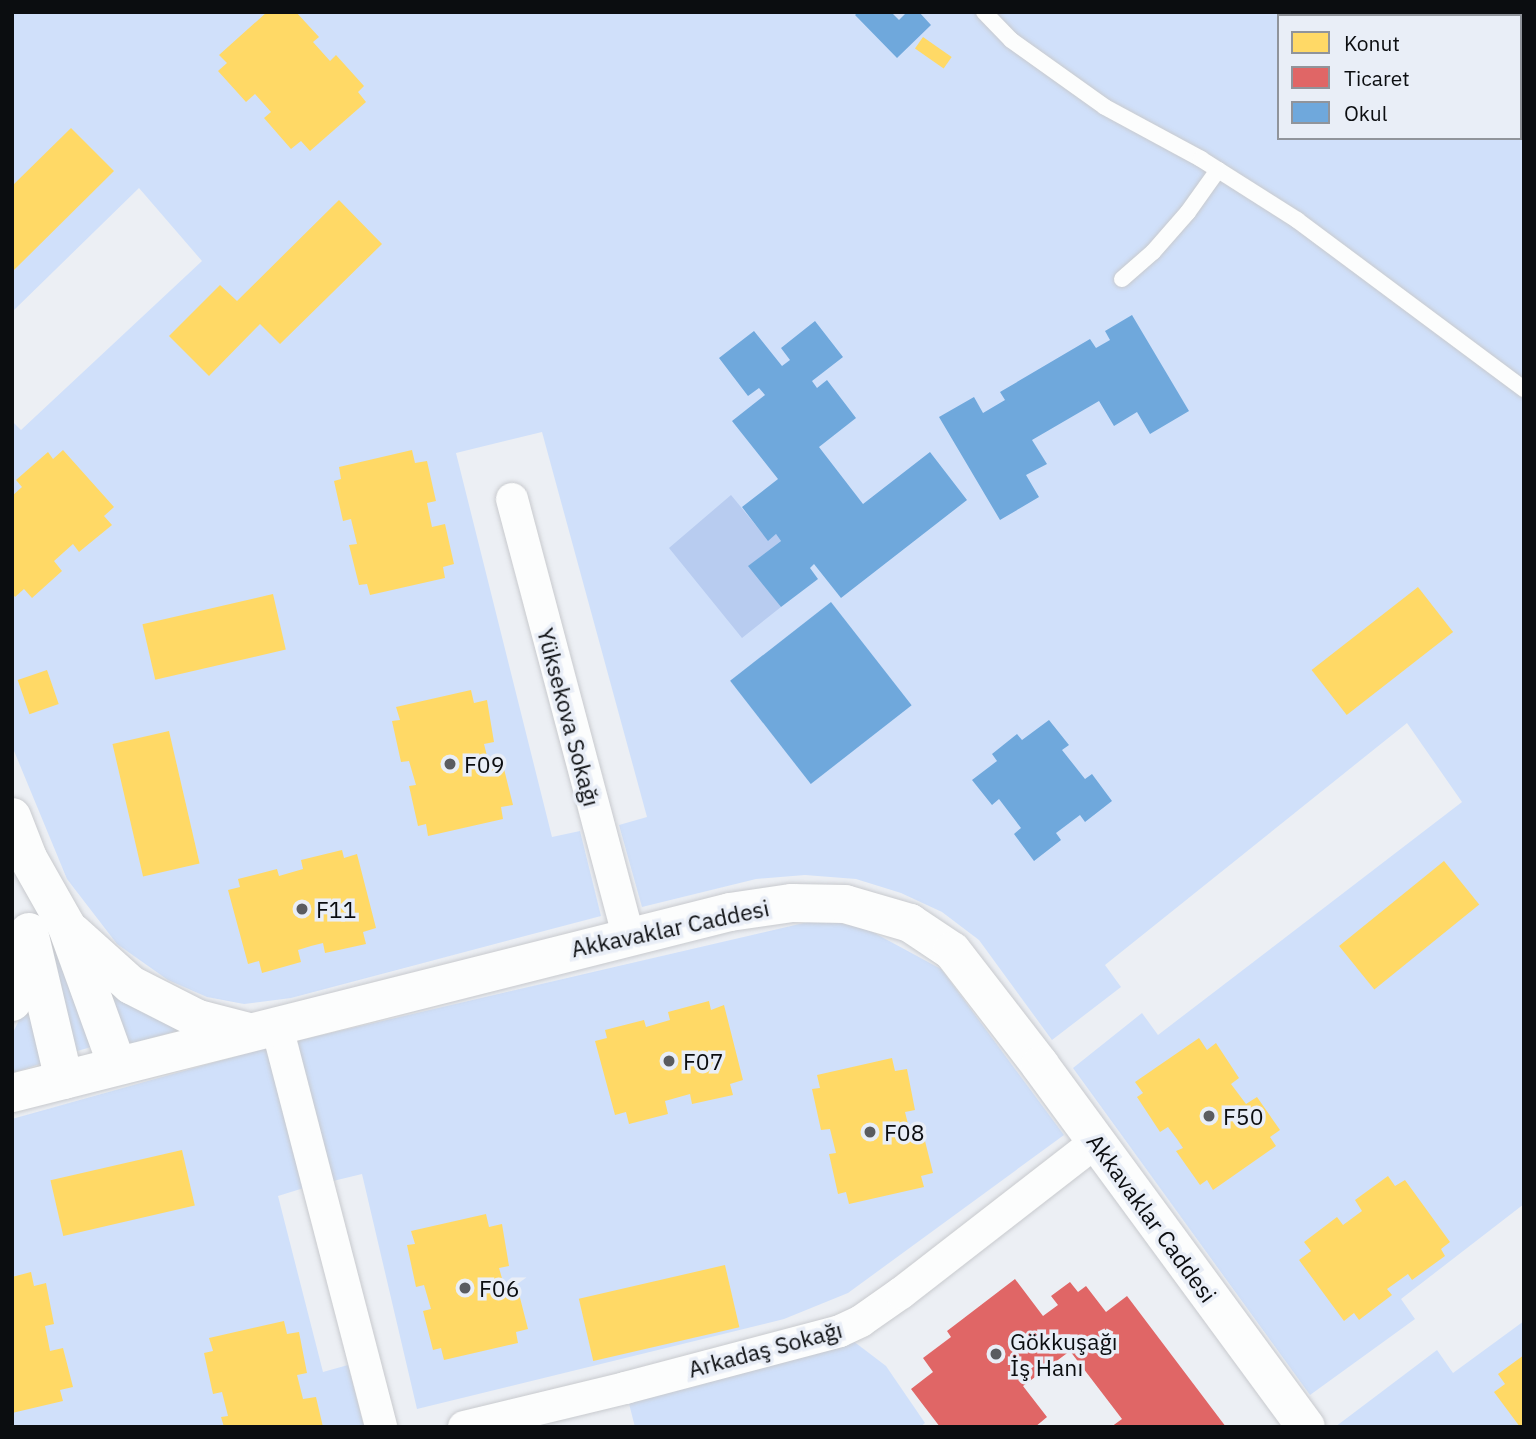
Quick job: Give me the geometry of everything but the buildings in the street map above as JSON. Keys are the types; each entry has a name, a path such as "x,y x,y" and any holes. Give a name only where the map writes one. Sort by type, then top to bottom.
{"main road":[{"path":"12,817 29,858 67,927 117,1065"},
{"path":"12,1002 23,982 29,932 29,858"},
{"name":"Akkavaklar Caddesi","path":"12,1093 730,912 792,903 845,904 910,923 952,951 1306,1427"},
{"path":"67,927 131,985 198,1019 262,1030"},
{"path":"29,932 64,1080"}],"street":[{"name":"Yüksekova Sokağı","path":"512,499 628,936"},
{"path":"262,1030 363,1356 381,1427"},
{"name":"Arkadaş Sokağı","path":"464,1427 840,1331 901,1293 1096,1142"}],"lane":[{"path":"984,12 1011,40 1105,107 1218,170 1297,220 1524,389"},
{"path":"1122,279 1153,252 1188,212 1218,170"}],"shaded area":[{"path":"12,12 1382,12 1384,14 1277,14 1277,140 1522,140 1522,122 1524,123 1524,1204 1401,1299 1415,1319 1310,1395 1073,1068 1142,1013 1158,1035 1462,802 1407,723 1105,965 1121,987 1052,1040 979,940 942,912 901,893 856,879 805,875 756,879 642,907 619,825 647,817 542,432 456,453 552,837 580,831 601,916 291,998 244,1004 207,997 168,980 117,944 67,879 12,746 12,421 21,430 202,261 139,188 12,312"},
{"path":"731,495 768,540 776,534 781,541 749,566 781,607 742,638 669,548"},
{"path":"44,915 98,1045 67,1054"},
{"path":"821,919 867,929 941,969 1064,1135 848,1293 784,1319 417,1409 362,1174 329,1182 292,1042"},
{"path":"98,980 187,1028 123,1046"},
{"path":"31,994 46,1062 12,1073 12,1035"},
{"path":"273,1046 307,1187 278,1196 323,1372 348,1365 364,1427 12,1427 12,1119"},
{"path":"1524,1321 1524,1427 1335,1427 1437,1350 1453,1373"},
{"path":"840,1331 886,1366 925,1423 920,1427 635,1427 625,1388"}],"place":[{"name":"F09","path":"450,764"},
{"name":"F11","path":"302,909"},
{"name":"F07","path":"669,1061"},
{"name":"F50","path":"1209,1116"},
{"name":"F08","path":"870,1132"},
{"name":"F06","path":"465,1288"},
{"name":"Gökkuşağı İş Hanı","path":"996,1354"}]}
